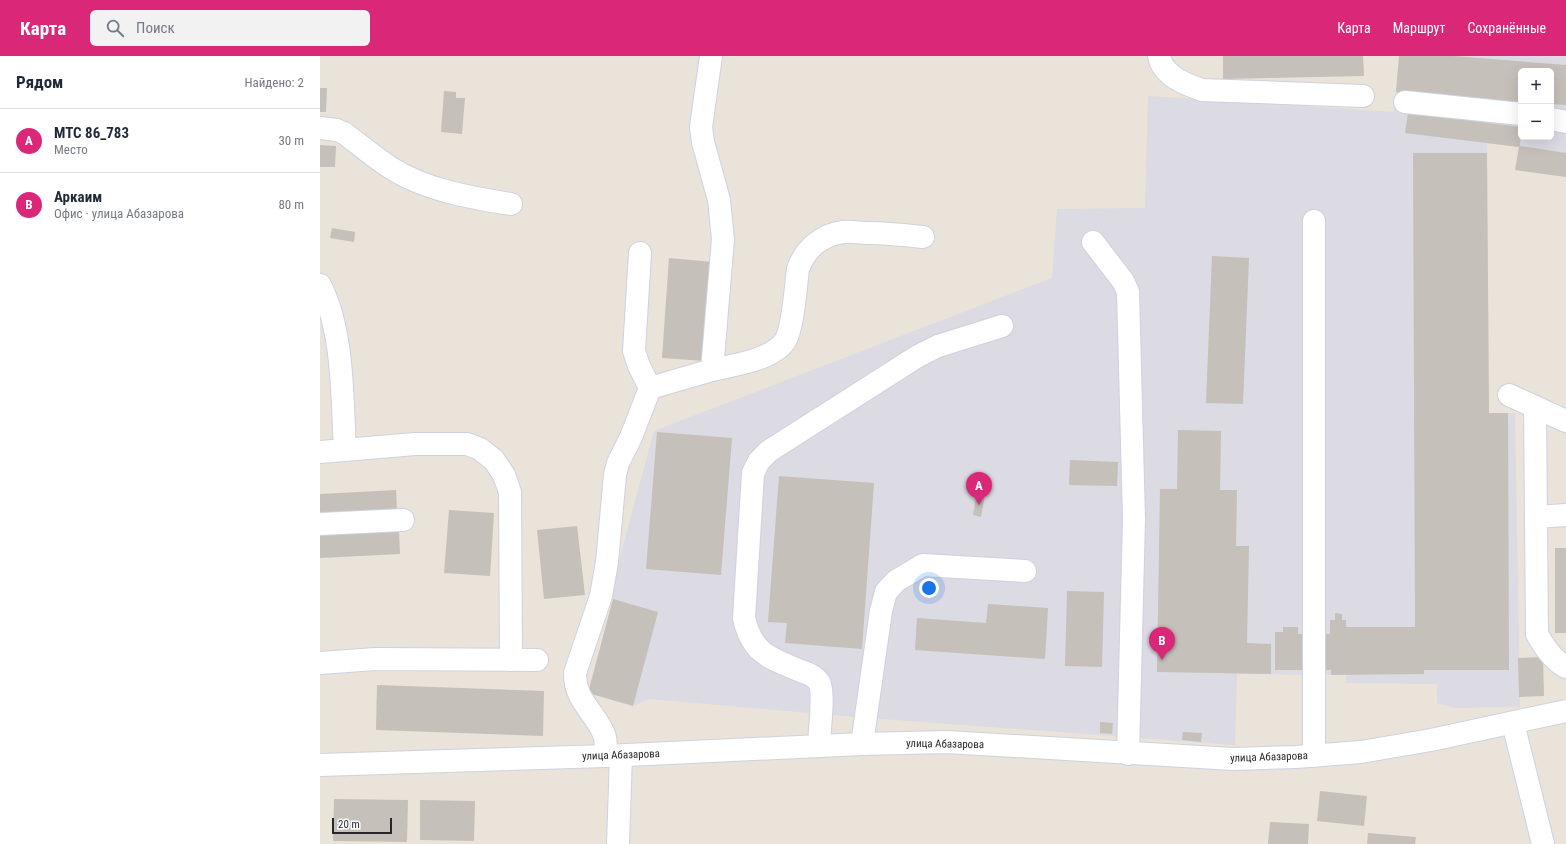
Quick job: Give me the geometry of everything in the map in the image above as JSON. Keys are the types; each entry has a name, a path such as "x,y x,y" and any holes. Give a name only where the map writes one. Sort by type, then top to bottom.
{"street":[{"path":"711,56 701,127 703,142 719,200 724,239 712,370"},
{"path":"1159,56 1168,73 1183,84 1202,90 1363,96"},
{"path":"1405,102 1518,114"},
{"path":"1554,120 1566,122"},
{"path":"320,128 337,130 344,133 391,168 407,177 476,199 511,204"},
{"path":"1314,221 1314,756"},
{"path":"650,388 764,356 777,349 785,340 789,330 798,269 808,250 818,241 843,232 891,233 923,237"},
{"path":"1093,242 1123,281 1128,292 1134,519 1128,754"},
{"path":"618,844 614,756 602,731 578,694 575,683 575,673 601,596 607,562 615,475 618,463 631,437 650,388 639,366 634,351 640,253"},
{"path":"320,285 327,298 333,317 339,350 345,450"},
{"path":"819,746 822,690 818,681 812,675 767,655 756,646 747,633 744,618 753,473 759,461 769,451 918,356 938,346 1002,326"},
{"path":"1509,395 1566,421"},
{"path":"1535,407 1537,634 1542,643 1561,664 1566,667"},
{"path":"320,452 415,444 467,444 480,449 494,460 504,475 510,492 511,660"},
{"path":"1536,517 1566,515"},
{"path":"320,524 403,520"},
{"path":"862,744 881,611 886,592 896,580 923,565 1025,571"},
{"path":"320,663 375,659 537,660"},
{"name":"улица Абазарова","path":"320,765 614,756 862,744 947,742 1128,754 1233,759 1314,756 1378,749 1431,740 1566,711"},
{"path":"1513,723 1543,844"}],"shaded area":[{"path":"1399,56 1566,56 1566,177 1515,170 1519,147 1487,143 1489,413 1515,413 1520,707 1453,708 1437,703 1437,684 1346,683 1346,675 1237,674 1235,745 856,717 650,699 633,706 588,693 613,600 609,598 654,431 1052,278 1057,209 1145,208 1148,96 1394,112"}],"building":[{"path":"1223,56 1363,56 1364,76 1223,79"},
{"path":"1399,56 1453,56 1566,65 1566,105 1554,104 1554,68 1518,68 1518,102 1396,92"},
{"path":"320,88 327,88 326,112 320,112"},
{"path":"444,91 456,92 456,98 465,98 462,134 441,132"},
{"path":"1408,113 1518,127 1518,140 1520,140 1520,146 1566,153 1566,177 1515,170 1519,147 1405,133"},
{"path":"320,145 336,146 335,167 320,167"},
{"path":"1413,153 1487,153 1489,413 1508,413 1509,670 1424,670 1424,674 1331,675 1331,670 1275,670 1275,632 1283,632 1283,627 1298,627 1298,634 1330,634 1330,620 1335,620 1335,613 1342,614 1342,620 1346,620 1346,627 1415,627"},
{"path":"332,228 355,232 354,242 330,238"},
{"path":"1212,256 1249,258 1243,404 1206,403"},
{"path":"669,258 713,262 705,361 662,358"},
{"path":"1178,430 1221,431 1220,490 1237,490 1236,546 1249,546 1247,643 1271,644 1271,674 1157,672 1160,489 1177,489"},
{"path":"657,432 732,438 721,575 646,569"},
{"path":"1070,460 1118,462 1117,486 1069,485"},
{"path":"779,476 874,483 862,649 785,643 787,623 768,622"},
{"path":"396,490 397,510 320,515 320,494"},
{"path":"977,492 985,494 981,517 973,515"},
{"path":"449,510 494,513 490,576 444,573"},
{"path":"577,526 585,595 544,599 537,530"},
{"path":"399,531 400,554 320,558 320,535"},
{"path":"1555,548 1566,548 1566,633 1555,633"},
{"path":"1067,591 1104,592 1102,667 1065,666"},
{"path":"613,599 658,612 633,706 588,693"},
{"path":"988,604 1048,608 1045,659 915,650 917,618 986,623"},
{"path":"1543,657 1544,696 1519,697 1518,658"},
{"path":"377,685 544,691 543,736 376,730"},
{"path":"1100,722 1113,723 1112,734 1100,733"},
{"path":"1183,732 1202,733 1201,742 1182,740"},
{"path":"1320,791 1367,796 1364,826 1317,821"},
{"path":"334,799 408,800 407,842 333,841"},
{"path":"420,800 475,801 474,841 420,840"},
{"path":"1270,822 1309,824 1308,844 1268,844"},
{"path":"1368,833 1416,837 1415,844 1367,844"}],"place":[{"name":"МТС 86_783","path":"979,505"},
{"name":"Аркаим","path":"1162,660"}]}
